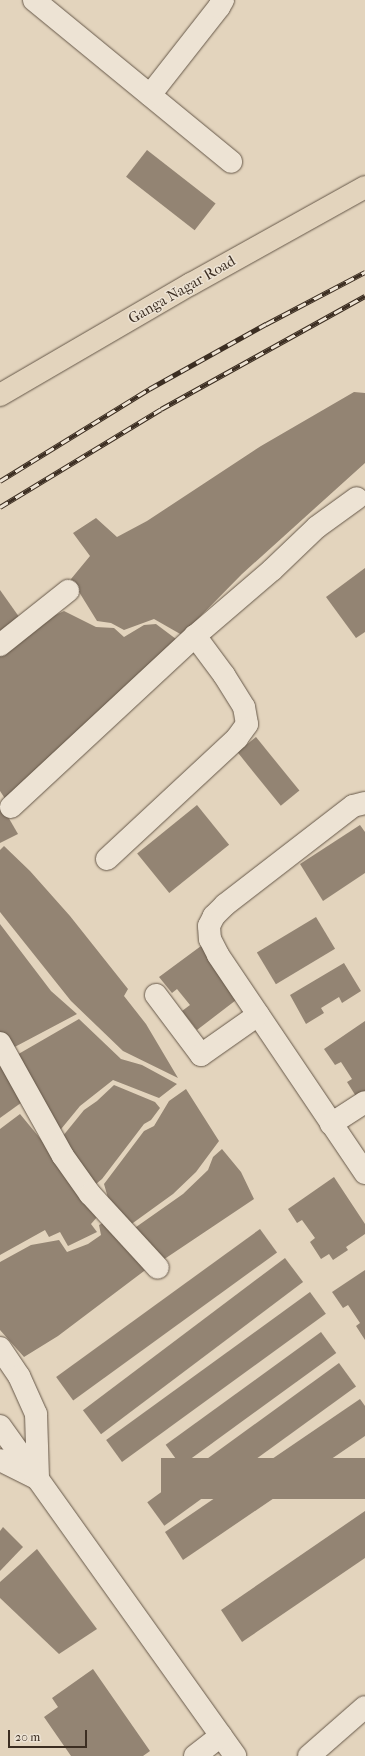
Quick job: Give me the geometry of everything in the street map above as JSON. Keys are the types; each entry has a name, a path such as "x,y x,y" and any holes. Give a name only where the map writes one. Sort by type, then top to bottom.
{"main road":[{"name":"Ganga Nagar Road","path":"0,395 191,284 365,187"}],"street":[{"path":"34,0 231,162"},
{"path":"150,95 223,0"},
{"path":"11,807 195,636 272,570 317,527 357,499"},
{"path":"0,645 68,591"},
{"path":"107,859 237,738 247,724 244,707 224,675 195,636"},
{"path":"365,803 353,806 214,916 209,926 210,939 218,955 365,1174"},
{"path":"156,996 201,1055 258,1014"},
{"path":"0,1043 63,1156 90,1194 158,1268"},
{"path":"332,1124 365,1102"},
{"path":"0,1348 19,1376 36,1414 38,1480"},
{"path":"0,1426 235,1756"},
{"path":"0,1460 38,1480"},
{"path":"309,1756 365,1707"},
{"path":"196,1756 221,1736"}],"building":[{"path":"147,150 216,204 195,230 126,177"},
{"path":"354,392 365,393 365,463 242,574 182,635 154,619 124,630 111,623 97,621 71,579 90,556 73,533 96,518 117,537 147,521 261,446"},
{"path":"365,568 365,632 356,638 326,597"},
{"path":"0,590 22,621 0,640"},
{"path":"64,611 96,627 114,628 124,637 144,625 156,624 180,642 8,803 0,791 0,649 36,624"},
{"path":"256,737 299,791 281,806 237,752"},
{"path":"0,803 18,834 0,843"},
{"path":"197,805 229,845 169,893 137,853"},
{"path":"360,825 365,832 365,873 323,901 300,864"},
{"path":"4,846 30,871 70,916 128,989 124,996 146,1024 178,1078 123,1051 71,1001 0,912 0,850"},
{"path":"316,917 335,949 276,984 257,953"},
{"path":"0,924 51,991 77,1014 9,1050 0,1034"},
{"path":"201,946 240,997 197,1030 182,1011 190,1005 177,989 172,993 159,977"},
{"path":"344,963 361,991 342,1003 339,997 321,1008 324,1013 306,1024 290,995"},
{"path":"79,1019 121,1059 142,1065 177,1084 159,1098 113,1080 80,1106 57,1134 15,1056"},
{"path":"365,1021 365,1093 357,1098 347,1082 352,1079 341,1062 335,1065 324,1049"},
{"path":"0,1049 25,1100 0,1118"},
{"path":"114,1085 155,1102 160,1108 151,1120 144,1124 102,1179 90,1189 58,1142 84,1110 97,1101"},
{"path":"186,1089 219,1141 196,1172 173,1194 126,1228 110,1205 104,1184 144,1131 154,1126 169,1101"},
{"path":"20,1114 53,1154 98,1216 91,1224 97,1232 68,1246 60,1232 49,1237 45,1230 0,1255 0,1129"},
{"path":"222,1149 241,1172 254,1199 157,1264 129,1232 183,1194 208,1170 213,1157"},
{"path":"334,1177 365,1224 365,1234 346,1247 348,1250 333,1260 329,1254 321,1259 310,1242 315,1238 302,1220 297,1223 288,1209"},
{"path":"110,1219 152,1265 58,1336 24,1357 0,1330 0,1262 31,1245 59,1240 67,1252 88,1244 101,1235 99,1225"},
{"path":"260,1229 277,1252 73,1401 56,1377"},
{"path":"285,1258 303,1282 101,1434 83,1410"},
{"path":"365,1270 365,1340 356,1326 360,1323 348,1305 343,1308 332,1292"},
{"path":"310,1292 326,1314 122,1462 106,1440"},
{"path":"321,1332 336,1353 181,1466 166,1445"},
{"path":"339,1363 356,1386 164,1526 147,1502"},
{"path":"360,1399 365,1406 365,1436 183,1560 165,1532"},
{"path":"161,1458 365,1458 365,1499 161,1499"},
{"path":"365,1511 365,1558 242,1642 221,1610"},
{"path":"3,1527 23,1547 0,1571 0,1531"},
{"path":"37,1549 97,1629 59,1654 0,1598 0,1582"},
{"path":"93,1669 150,1751 143,1756 71,1756 44,1717 58,1707 52,1698"}],"railway":[{"path":"0,481 149,389 266,324 365,272"},
{"path":"0,507 161,409 365,296"}]}
